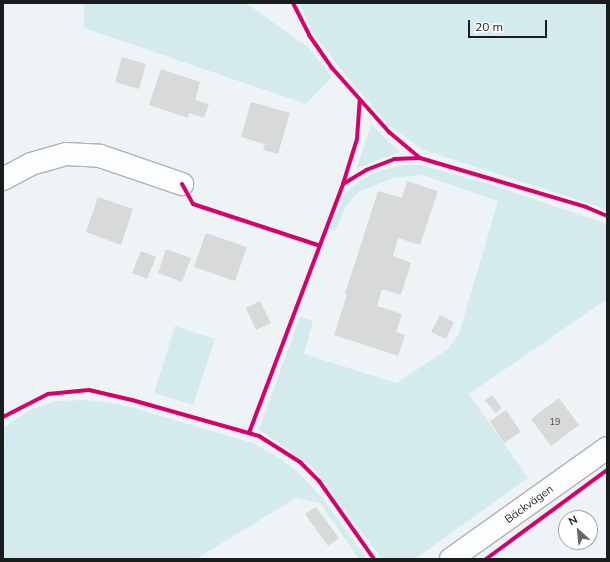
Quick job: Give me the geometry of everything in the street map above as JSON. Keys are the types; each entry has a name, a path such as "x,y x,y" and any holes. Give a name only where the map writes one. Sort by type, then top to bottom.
{"street":[{"path":"3,179 31,164 66,154 100,156 182,184"},
{"name":"Bäckvägen","path":"451,559 607,448"}],"shaded area":[{"path":"84,3 246,3 308,47 332,77 306,104 84,28"},
{"path":"299,3 607,3 607,209 423,150 391,127 352,83 315,36"},
{"path":"371,124 400,152 357,168"},
{"path":"404,165 421,165 489,184 607,224 607,299 469,394 528,478 415,559 382,559 312,467 259,429 300,317 313,321 304,354 396,383 448,349 459,334 498,201 423,175 393,178 358,192 346,206 335,231 329,229 344,194 360,181 379,171"},
{"path":"175,326 215,339 193,405 154,393"},
{"path":"88,400 127,406 253,443 278,457 297,471 324,500 367,559 359,559 320,503 296,498 196,559 3,559 3,445 5,444 3,428 30,410 56,401"}],"building":[{"path":"122,57 146,64 139,89 115,82"},
{"path":"161,69 200,82 195,100 209,104 204,118 189,113 188,118 149,105"},
{"path":"251,102 290,113 278,154 263,150 265,144 241,137"},
{"path":"407,181 438,191 420,245 398,238 393,256 411,263 401,295 382,289 377,306 402,314 396,332 405,335 398,356 334,335 347,295 345,294 378,191 402,198"},
{"path":"98,197 133,209 121,245 86,232"},
{"path":"206,233 247,247 235,281 194,267"},
{"path":"166,249 191,258 182,282 158,273"},
{"path":"141,251 156,257 147,279 132,273"},
{"path":"260,301 271,323 256,330 246,308"},
{"path":"440,315 454,322 446,339 431,332"},
{"path":"492,395 502,408 495,413 485,400"},
{"path":"559,398 579,425 551,446 531,419"},
{"path":"506,410 521,432 504,443 490,421"},
{"path":"316,507 339,538 328,546 305,514"}],"cycle path":[{"path":"293,3 309,35 332,68 389,132 420,158"},
{"path":"249,433 343,184 357,139 360,100"},
{"path":"343,184 366,170 394,159 420,158 586,207 607,216"},
{"path":"182,184 193,204 318,245"},
{"path":"3,417 48,394 89,390 132,400 259,436 300,462 319,481 374,559"},
{"path":"486,559 607,470"}]}
